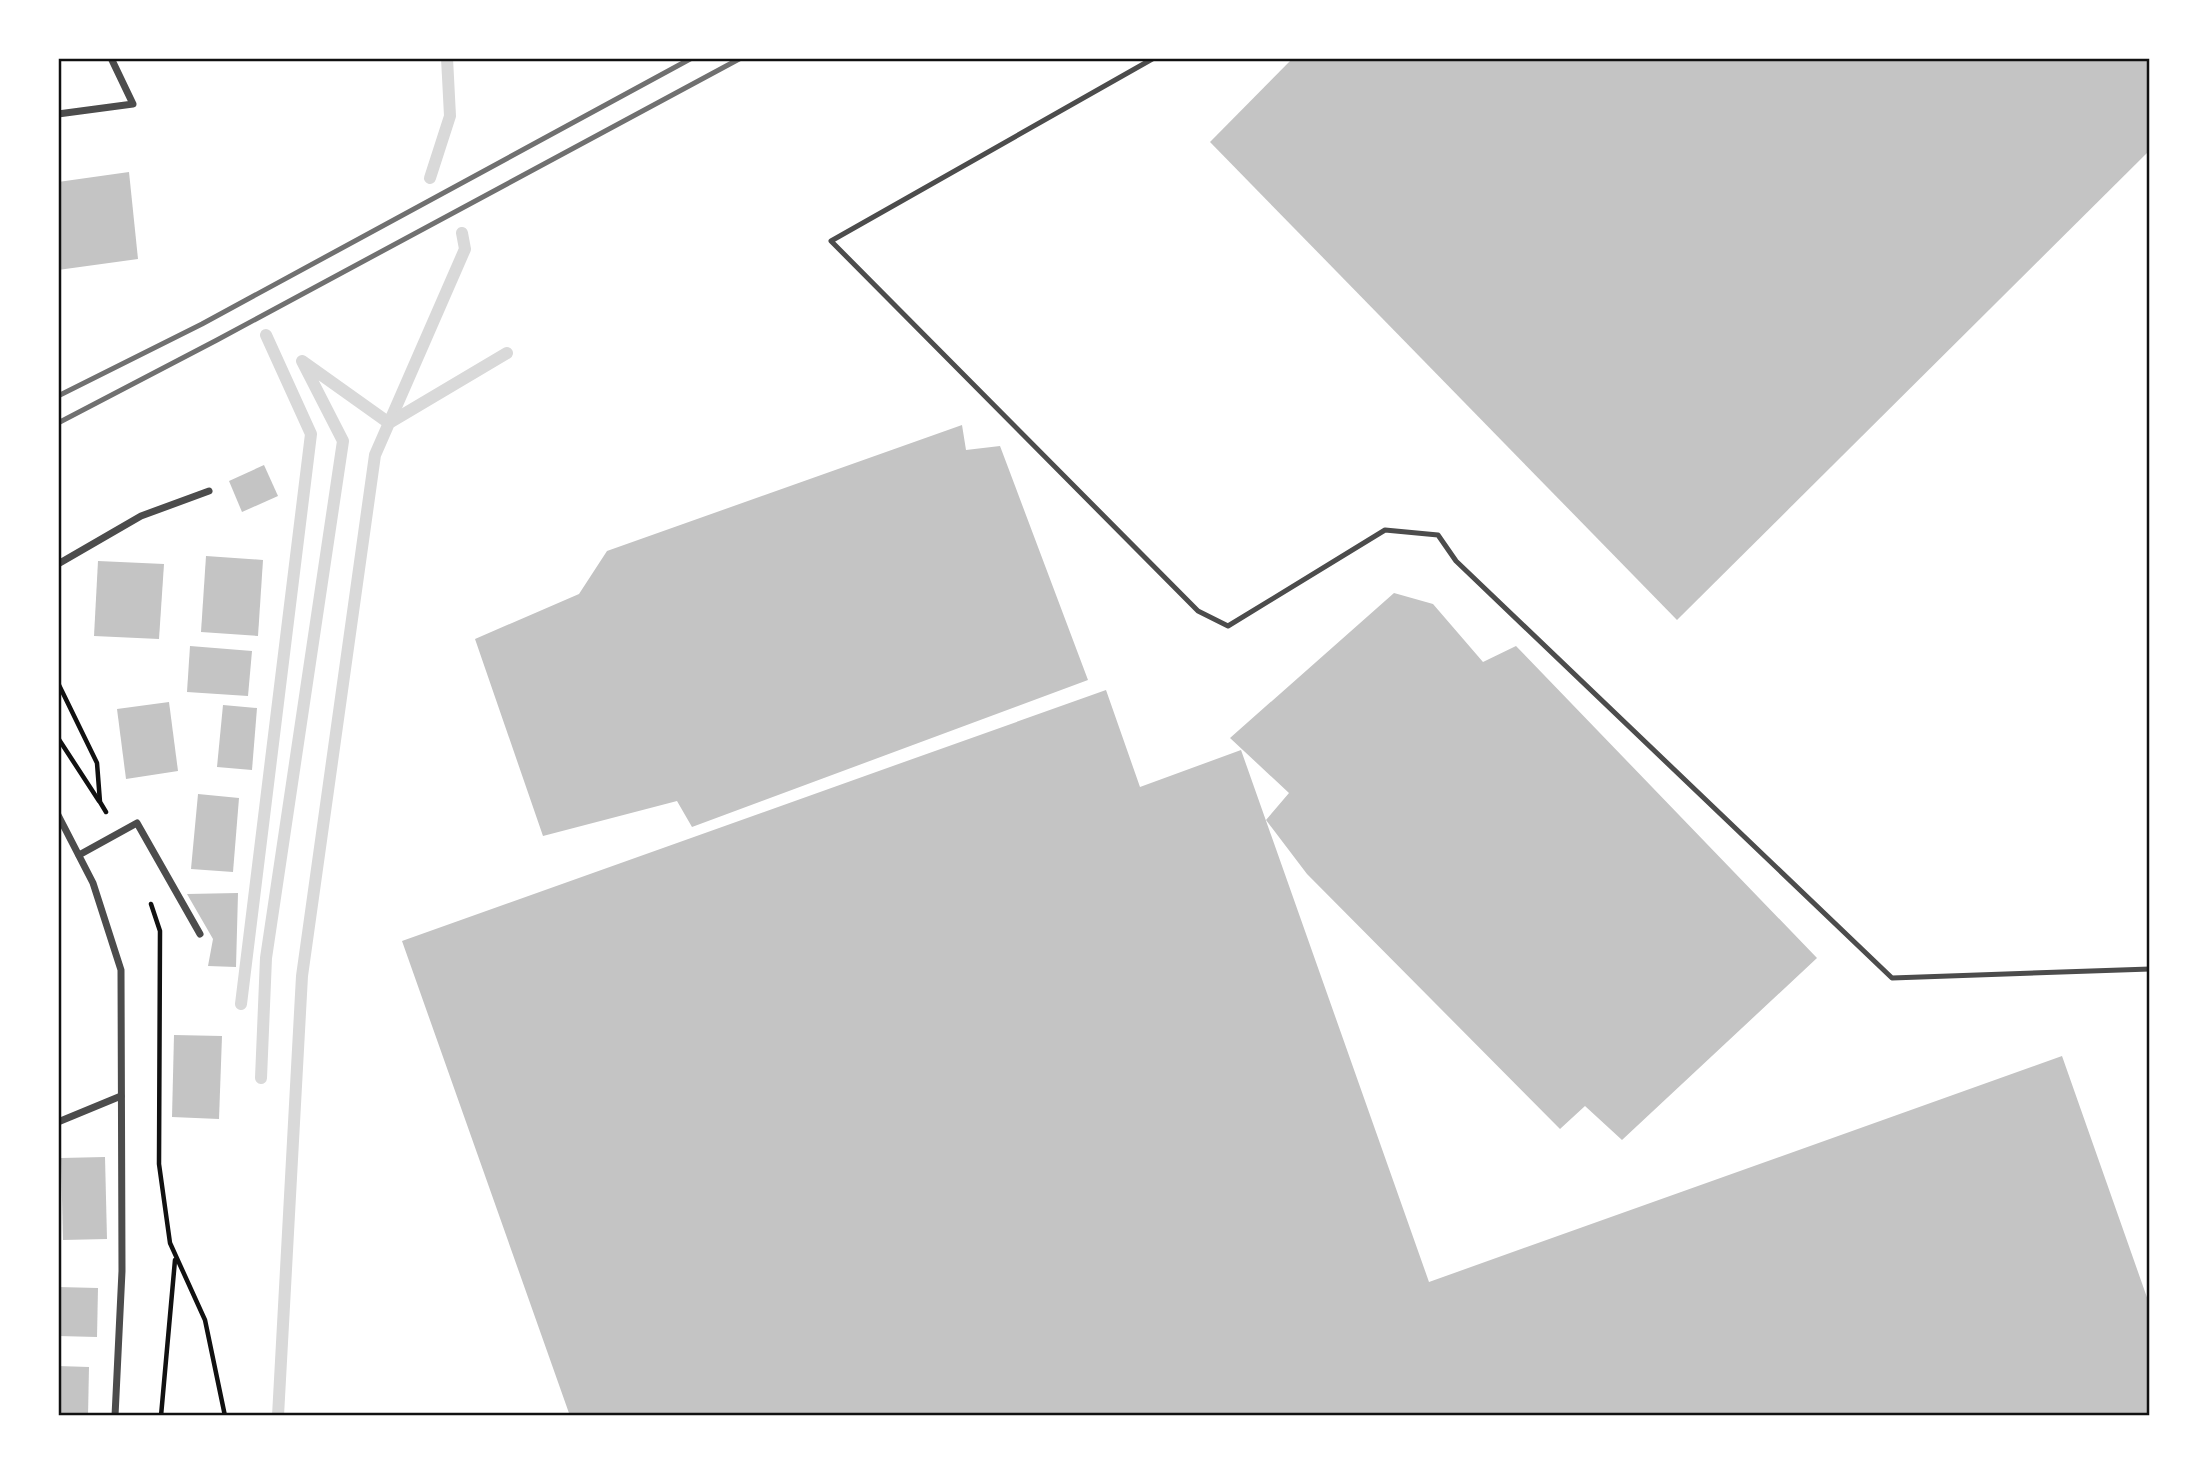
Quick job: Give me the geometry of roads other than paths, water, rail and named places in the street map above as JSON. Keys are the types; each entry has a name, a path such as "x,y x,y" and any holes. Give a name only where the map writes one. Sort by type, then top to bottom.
{"street":[{"path":"58,114 132,104 111,58"},
{"path":"58,564 141,516 209,491"},
{"path":"58,815 93,883 121,970 122,1271 115,1416"},
{"path":"79,855 136,823 200,934"},
{"path":"58,1122 121,1096"}],"lane":[{"path":"1154,58 831,241 1198,611 1228,626 1385,530 1438,535 1456,561 1892,978 2150,969"}],"waterway":[{"path":"430,178 450,116 447,58"},
{"path":"261,1078 266,958 343,441 302,361 389,423 465,249 462,233"},
{"path":"241,1004 311,434 266,335"},
{"path":"278,1416 302,976 375,455 389,423 507,353"}],"railway":[{"path":"58,396 202,324 692,58"},
{"path":"58,423 741,58"}]}
